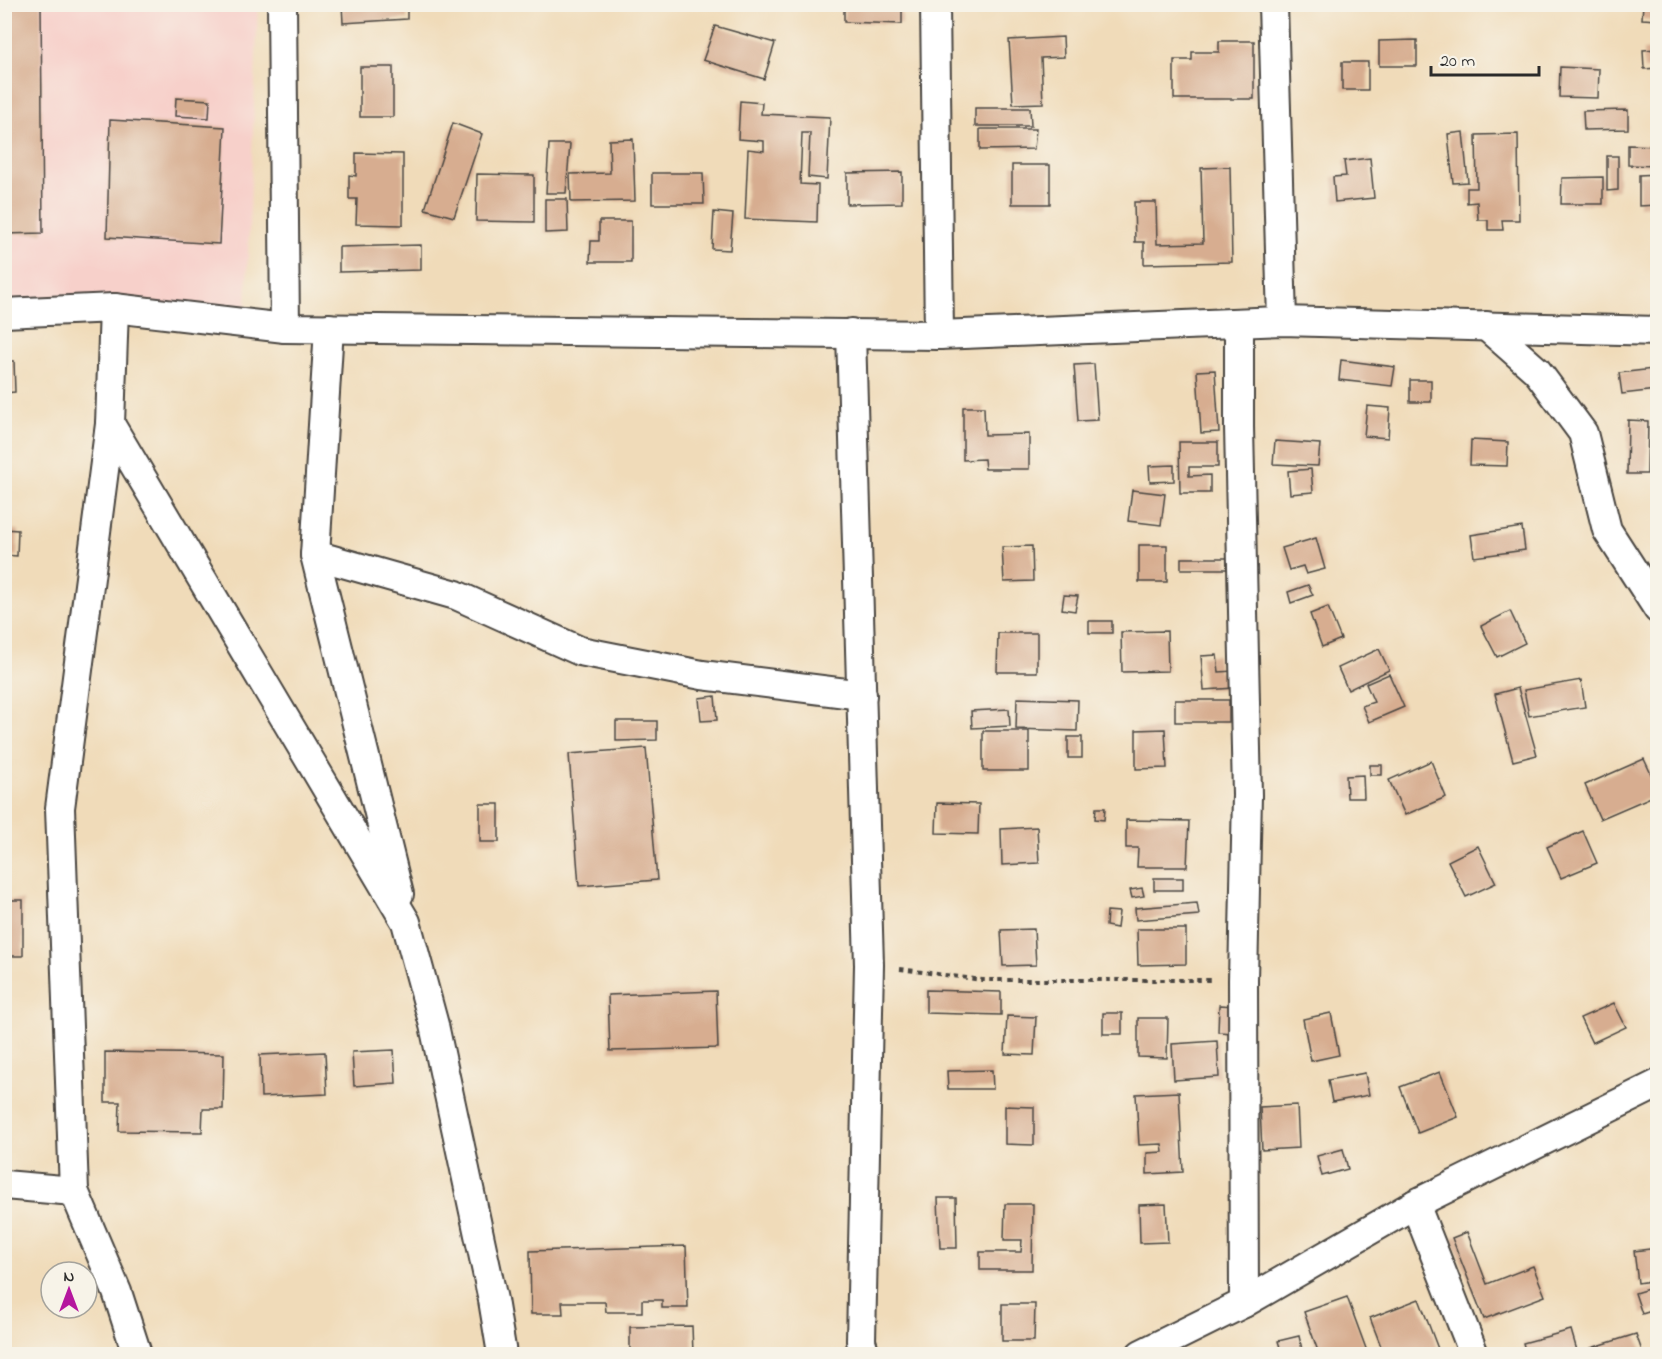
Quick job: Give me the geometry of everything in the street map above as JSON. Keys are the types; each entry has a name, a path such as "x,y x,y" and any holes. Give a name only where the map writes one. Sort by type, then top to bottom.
{"street":[{"path":"282,4 285,328"},
{"path":"935,4 939,335"},
{"path":"1273,4 1282,321"},
{"path":"114,308 110,424 60,808 74,1191 117,1292 137,1354"},
{"path":"4,313 114,308 285,328 939,335 1282,321 1658,331"},
{"path":"1239,323 1239,439 1247,795 1243,981 1244,1303"},
{"path":"1486,326 1537,371 1583,433 1607,530 1658,609"},
{"path":"329,328 315,555 406,922 434,1025 493,1300 502,1354"},
{"path":"851,333 869,965 860,1350"},
{"path":"110,424 406,922"},
{"path":"315,555 456,595 580,651 702,675 862,695"},
{"path":"1141,1354 1244,1303 1415,1204 1658,1084"},
{"path":"4,1185 74,1191"},
{"path":"1415,1204 1474,1354"}],"path":[{"path":"869,965 982,981 1243,981"}],"shaded area":[{"path":"4,5 258,5 246,307 5,308"}],"building":[{"path":"4,4 41,4 43,233 4,234"},
{"path":"342,4 407,4 407,19 343,23"},
{"path":"844,4 902,4 902,24 844,22"},
{"path":"1643,4 1658,4 1658,20 1642,19"},
{"path":"715,26 775,43 764,79 703,60"},
{"path":"1063,37 1064,57 1041,58 1043,103 1013,104 1009,40"},
{"path":"1417,40 1417,66 1379,66 1379,41"},
{"path":"1219,41 1254,41 1254,99 1174,99 1174,60 1192,60 1192,52 1219,52"},
{"path":"1658,49 1658,68 1644,69 1643,50"},
{"path":"1342,62 1368,62 1368,90 1342,90"},
{"path":"360,67 393,67 393,117 360,117"},
{"path":"1560,67 1599,69 1598,98 1559,97"},
{"path":"176,98 210,100 209,118 175,116"},
{"path":"740,101 762,103 761,114 830,117 827,179 808,177 810,133 802,133 800,184 818,185 817,222 745,219 748,149 764,151 764,141 738,139"},
{"path":"975,108 1030,108 1031,126 975,126"},
{"path":"1628,110 1628,129 1584,130 1583,111"},
{"path":"110,120 225,127 219,244 107,237"},
{"path":"453,123 482,134 454,217 425,209"},
{"path":"980,129 1036,129 1034,149 980,150"},
{"path":"1463,132 1468,182 1453,183 1448,134"},
{"path":"1518,134 1519,220 1502,220 1503,230 1488,230 1488,220 1478,220 1477,202 1467,203 1467,188 1477,188 1476,135"},
{"path":"633,139 635,201 571,202 570,174 610,173 609,140"},
{"path":"549,144 570,144 566,193 546,193"},
{"path":"1628,145 1658,146 1658,166 1628,165"},
{"path":"356,153 403,154 403,225 356,224 357,199 349,199 349,175 356,176"},
{"path":"1607,156 1618,156 1618,190 1607,191"},
{"path":"1370,158 1374,198 1335,202 1333,177 1346,176 1344,161"},
{"path":"1012,165 1050,165 1050,204 1012,204"},
{"path":"1230,167 1232,262 1144,264 1144,242 1135,242 1134,202 1156,202 1157,244 1203,243 1201,168"},
{"path":"902,172 902,203 847,204 847,173"},
{"path":"652,173 703,173 704,204 652,204"},
{"path":"477,174 534,175 534,222 476,221"},
{"path":"1658,174 1658,205 1639,206 1639,175"},
{"path":"1603,177 1603,204 1561,204 1562,178"},
{"path":"545,199 567,199 568,232 545,233"},
{"path":"714,212 733,214 730,250 712,249"},
{"path":"599,221 631,221 631,262 590,262 591,241 599,241"},
{"path":"421,245 421,270 339,272 339,247"},
{"path":"1341,360 1395,367 1392,386 1339,380"},
{"path":"4,361 14,361 15,392 4,393"},
{"path":"1094,364 1098,420 1078,421 1074,365"},
{"path":"1653,369 1656,390 1622,394 1619,373"},
{"path":"1215,370 1219,432 1201,433 1197,371"},
{"path":"1410,380 1431,380 1431,402 1410,402"},
{"path":"1367,406 1390,408 1388,438 1364,436"},
{"path":"963,407 984,407 985,435 1029,434 1029,469 985,469 984,459 963,460"},
{"path":"1628,420 1648,421 1647,474 1627,474"},
{"path":"1471,440 1508,442 1507,466 1470,465"},
{"path":"1275,441 1320,444 1318,466 1273,464"},
{"path":"1179,442 1218,442 1218,467 1189,467 1189,476 1210,475 1210,493 1180,493"},
{"path":"1174,465 1174,481 1150,482 1149,466"},
{"path":"1311,469 1313,492 1290,494 1288,471"},
{"path":"1132,490 1165,494 1161,525 1128,521"},
{"path":"1522,527 1525,550 1474,557 1471,535"},
{"path":"4,529 18,530 17,556 4,555"},
{"path":"1316,538 1325,569 1306,574 1303,566 1289,570 1282,548"},
{"path":"1139,545 1167,545 1167,582 1139,582"},
{"path":"1032,546 1033,581 1004,582 1002,547"},
{"path":"1181,558 1227,558 1227,569 1181,569"},
{"path":"1308,585 1313,595 1291,603 1288,592"},
{"path":"1064,595 1078,596 1075,611 1062,609"},
{"path":"1328,607 1341,639 1322,647 1310,614"},
{"path":"1510,611 1525,643 1497,657 1481,626"},
{"path":"1089,621 1112,621 1112,633 1089,633"},
{"path":"1167,631 1168,671 1122,672 1121,632"},
{"path":"998,633 1037,633 1037,672 997,672"},
{"path":"1379,649 1389,670 1348,690 1338,668"},
{"path":"1217,655 1219,672 1233,671 1235,688 1204,690 1201,656"},
{"path":"1389,674 1404,707 1369,722 1362,706 1374,702 1366,684"},
{"path":"1581,680 1585,707 1529,716 1524,690"},
{"path":"1518,688 1537,755 1513,761 1495,694"},
{"path":"715,696 717,720 701,721 699,698"},
{"path":"1017,698 1078,700 1077,731 1016,729"},
{"path":"1175,700 1229,700 1229,722 1175,722"},
{"path":"1009,709 1010,726 972,728 971,711"},
{"path":"616,721 657,721 657,740 616,741"},
{"path":"1165,729 1167,768 1136,769 1136,730"},
{"path":"983,731 1029,731 1029,771 983,771"},
{"path":"1068,737 1082,737 1082,758 1068,758"},
{"path":"646,748 657,880 579,886 569,754"},
{"path":"1644,759 1658,789 1658,794 1600,819 1585,785"},
{"path":"1431,761 1446,797 1405,815 1389,780"},
{"path":"1370,765 1382,765 1382,775 1370,775"},
{"path":"1363,775 1364,798 1347,798 1346,776"},
{"path":"937,803 979,804 978,834 936,833"},
{"path":"480,804 499,804 499,842 480,842"},
{"path":"1096,808 1105,808 1104,820 1095,819"},
{"path":"1126,820 1189,821 1187,867 1137,867 1138,848 1126,848"},
{"path":"1037,827 1039,863 1002,865 1001,829"},
{"path":"1583,831 1597,863 1561,878 1547,847"},
{"path":"1478,846 1496,883 1466,897 1448,861"},
{"path":"1154,878 1183,878 1183,890 1154,890"},
{"path":"1142,888 1144,896 1132,898 1130,890"},
{"path":"4,900 23,900 23,956 4,956"},
{"path":"1197,903 1199,915 1136,920 1135,908"},
{"path":"1107,911 1119,912 1117,928 1106,926"},
{"path":"1034,929 1036,965 1003,966 1001,930"},
{"path":"1137,929 1186,929 1186,964 1138,965"},
{"path":"926,990 1001,992 1001,1015 926,1013"},
{"path":"716,991 718,1048 610,1051 608,995"},
{"path":"1614,1003 1626,1027 1592,1043 1580,1018"},
{"path":"1219,1005 1235,1006 1233,1033 1218,1032"},
{"path":"1103,1013 1122,1013 1122,1034 1103,1034"},
{"path":"1331,1013 1339,1055 1311,1061 1303,1019"},
{"path":"1007,1016 1036,1017 1034,1055 1005,1054"},
{"path":"1138,1018 1168,1018 1167,1058 1138,1057"},
{"path":"1217,1041 1219,1077 1174,1080 1172,1044"},
{"path":"394,1050 396,1083 354,1086 352,1052"},
{"path":"105,1052 224,1054 223,1109 203,1109 202,1132 119,1131 120,1102 105,1102"},
{"path":"325,1052 327,1094 261,1097 260,1055"},
{"path":"992,1070 993,1089 948,1089 947,1071"},
{"path":"1440,1072 1458,1117 1418,1133 1400,1087"},
{"path":"1365,1073 1369,1095 1332,1102 1328,1080"},
{"path":"1179,1092 1183,1172 1147,1174 1147,1153 1163,1152 1162,1144 1139,1145 1136,1094"},
{"path":"1297,1105 1299,1148 1262,1150 1260,1107"},
{"path":"1005,1106 1034,1107 1034,1145 1005,1144"},
{"path":"1343,1149 1348,1169 1322,1176 1317,1156"},
{"path":"938,1198 956,1198 957,1248 940,1248"},
{"path":"1005,1204 1033,1204 1032,1270 980,1270 980,1252 1021,1252 1022,1240 1004,1240"},
{"path":"1166,1204 1168,1242 1140,1243 1139,1205"},
{"path":"1467,1232 1487,1284 1533,1266 1545,1296 1484,1319 1452,1238"},
{"path":"686,1246 688,1308 662,1308 662,1300 642,1300 642,1312 606,1312 605,1302 562,1302 563,1314 531,1314 530,1251"},
{"path":"1658,1248 1658,1280 1638,1283 1634,1251"},
{"path":"1658,1286 1658,1309 1642,1314 1635,1293"},
{"path":"1347,1297 1368,1354 1319,1354 1304,1312"},
{"path":"1419,1299 1440,1354 1384,1354 1370,1318"},
{"path":"1002,1304 1035,1304 1034,1341 1002,1341"},
{"path":"692,1326 693,1354 630,1354 630,1327"},
{"path":"1571,1330 1578,1354 1526,1354 1523,1343"},
{"path":"1636,1334 1643,1354 1593,1354 1591,1348"},
{"path":"1299,1336 1303,1354 1282,1354 1278,1341"}]}
